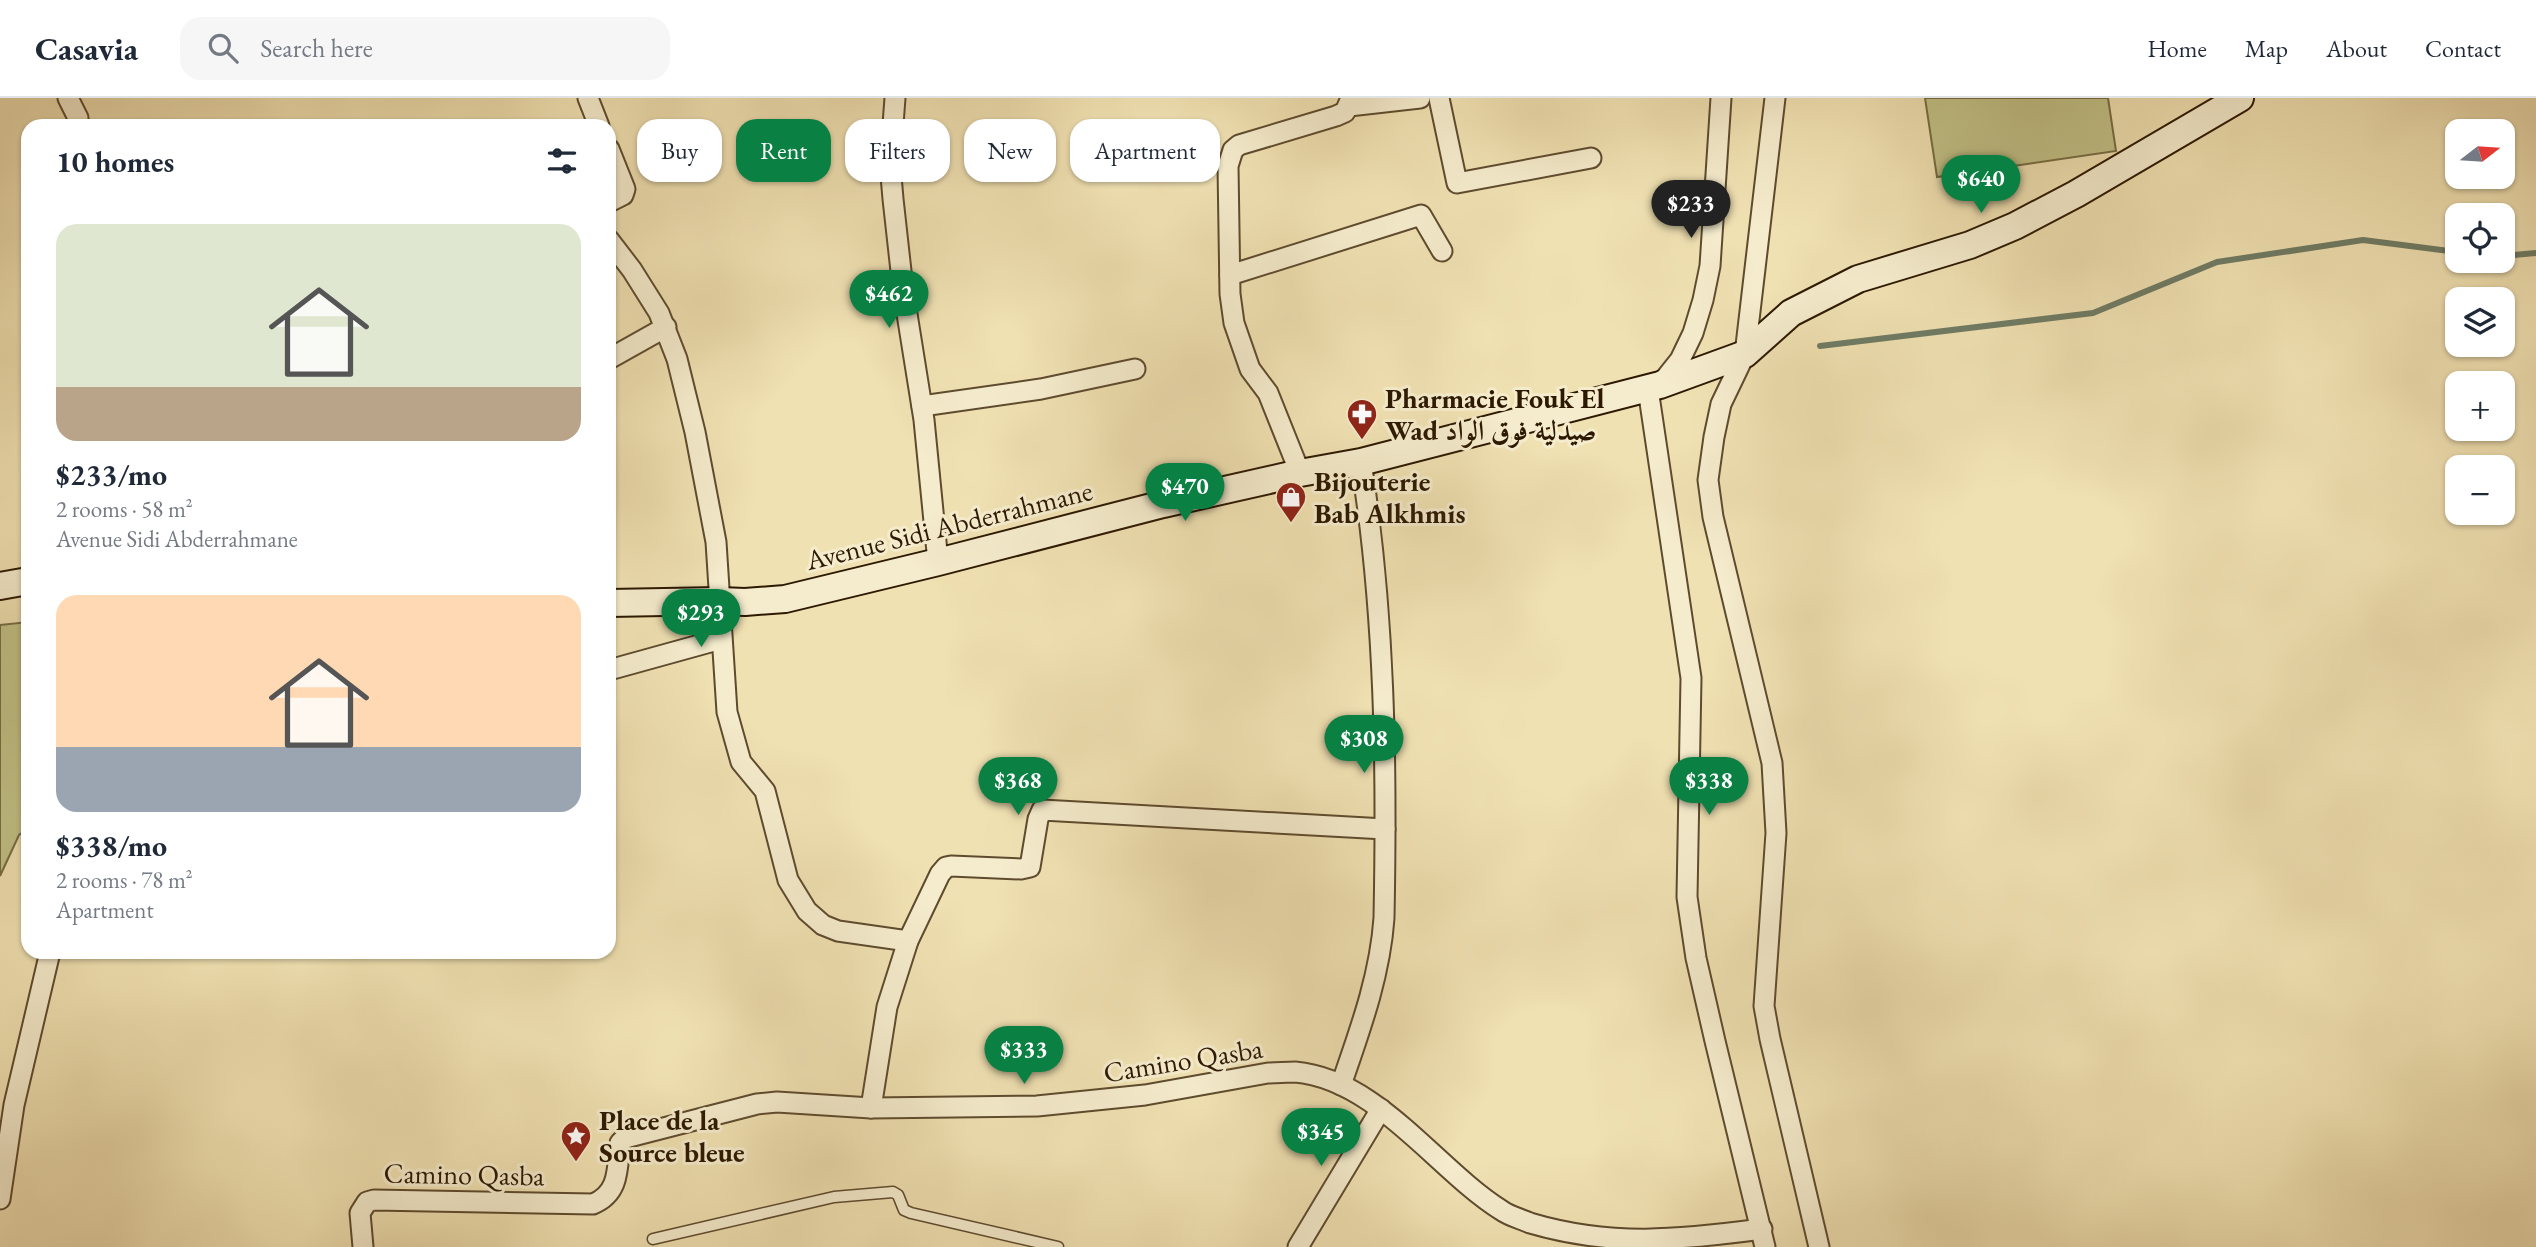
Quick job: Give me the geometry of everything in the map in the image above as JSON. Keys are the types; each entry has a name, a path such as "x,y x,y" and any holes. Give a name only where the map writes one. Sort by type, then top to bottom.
{"street":[{"path":"68,98 78,118"},
{"path":"895,98 891,151 893,199 903,289 922,406 938,562"},
{"path":"1300,473 1268,394 1244,356 1234,323 1227,180 1233,150 1246,141 1336,116 1350,102 1420,98"},
{"path":"1439,98 1457,183 1591,158"},
{"path":"1721,98 1710,267 1703,300 1680,360 1654,387 1691,678 1687,897 1696,958 1764,1238"},
{"path":"1775,98 1745,354 1721,404 1708,480 1713,517 1772,763 1776,833 1764,1006 1769,1039 1819,1247"},
{"path":"1745,354 1791,313 1858,279 1970,245 2015,226 2076,194 2240,98"},
{"path":"594,100 598,119"},
{"path":"616,166 625,189 623,195 616,198"},
{"path":"1230,275 1421,215 1442,251"},
{"path":"616,249 632,270 666,327 695,432 716,542 727,712 737,754 765,791 789,880 798,898 815,920 829,929 908,941"},
{"path":"616,355 666,327"},
{"name":"Avenue Sidi Abderrahmane","path":"616,603 745,602 785,598 1163,504 1300,473 1361,463 1654,387 1745,354"},
{"path":"922,406 1041,389 1135,369"},
{"path":"1341,1085 1372,990 1381,951 1385,829 1382,671 1371,527 1361,463"},
{"path":"0,586 21,582"},
{"path":"616,668 721,639"},
{"path":"871,1108 887,1007 908,941 940,874 946,867 962,865 1021,869 1030,867 1038,819 1045,810 1385,829"},
{"path":"0,1199 7,1104 48,959"},
{"name":"Camino Qasba","path":"363,1247 360,1213 367,1202 593,1204 604,1200 610,1193 614,1185 620,1143 631,1135 757,1104 777,1102 871,1108 983,1108 1087,1102 1268,1073 1295,1072 1341,1085 1381,1109 1502,1212 1541,1227 1604,1241 1639,1244 1764,1238"},
{"path":"1298,1247 1381,1109"},
{"path":"1541,1227 1541,1247"}],"lane":[{"path":"653,1239 834,1197 892,1192 898,1195 904,1210 911,1213 1058,1247"}],"green space":[{"path":"1925,98 2108,98 2116,151 1937,177"},
{"path":"21,623 21,834 0,876 0,625"}],"waterway":[{"path":"1820,346 2093,313 2217,262 2363,240 2445,250"},
{"path":"2515,255 2536,253"}],"place":[{"name":"Pharmacie Fouk El Wad صيدلية فوق الواد","path":"1362,441"},
{"name":"Bijouterie Bab Alkhmis","path":"1291,524"},
{"name":"Place de la Source bleue","path":"576,1163"}]}
